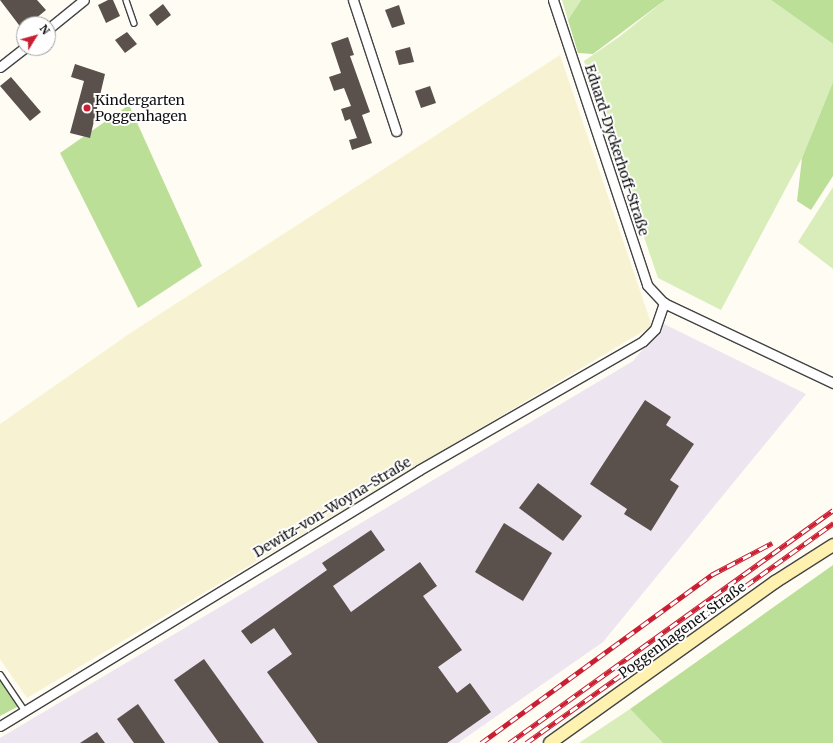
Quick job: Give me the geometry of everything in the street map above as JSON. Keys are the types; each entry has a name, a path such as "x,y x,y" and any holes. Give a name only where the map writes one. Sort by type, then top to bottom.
{"street":[{"path":"56,22 84,0"},
{"path":"353,0 396,131"},
{"name":"Eduard-Dyckerhoff-Straße","path":"553,0 647,285 664,303"},
{"path":"0,66 16,54"},
{"path":"664,303 833,383"},
{"name":"Dewitz-von-Woyna-Straße","path":"0,726 419,470 643,341 655,329 664,303"},
{"name":"Poggenhagener Straße","path":"550,743 775,582 833,545"}],"lane":[{"path":"126,0 134,23"},
{"path":"0,674 25,711"}],"shaded area":[{"path":"560,55 652,326 27,698 0,659 0,424 129,334"},
{"path":"664,324 806,394 603,642 458,743 0,743 0,738 633,361"}],"green space":[{"path":"562,0 581,0 568,20"},
{"path":"581,0 665,0 593,54 578,53 568,20"},
{"path":"665,0 771,0 833,44 833,82 802,158 721,310 658,278 584,61 619,37"},
{"path":"771,0 833,0 833,44"},
{"path":"833,82 833,176 811,210 797,201 802,158"},
{"path":"129,105 202,266 138,308 60,153"},
{"path":"833,187 833,269 798,242"},
{"path":"833,565 833,743 663,743 630,709"},
{"path":"0,679 19,706 0,716"},
{"path":"630,709 663,743 579,743"}],"building":[{"path":"0,0 37,0 46,10 39,16 16,16 16,21"},
{"path":"108,0 113,0 120,16 106,23 98,5"},
{"path":"163,4 171,15 157,26 149,15"},
{"path":"399,5 405,24 392,28 385,10"},
{"path":"127,32 137,44 125,53 115,40"},
{"path":"348,37 354,55 350,56 370,112 362,115 372,143 352,150 349,140 357,138 350,119 345,121 341,109 351,106 344,88 334,91 329,77 341,73 331,43"},
{"path":"410,47 414,62 399,65 395,51"},
{"name":"Kindergarten Poggenhagen","path":"75,64 105,74 90,138 70,133 84,81 71,77"},
{"path":"11,77 41,112 30,121 0,86"},
{"path":"430,86 436,103 421,108 415,91"},
{"path":"645,400 671,417 666,425 694,444 670,480 679,486 651,531 624,514 627,509 590,484"},
{"path":"538,483 582,516 563,541 519,508"},
{"path":"504,523 552,553 523,601 475,572"},
{"path":"371,530 385,550 333,586 351,612 420,562 437,586 423,596 462,650 438,667 457,693 470,683 491,712 447,743 318,743 267,672 292,654 274,628 251,644 241,631 327,570 322,563"},
{"path":"204,659 264,743 219,743 174,680"},
{"path":"138,704 165,743 134,743 117,719"},
{"path":"97,732 105,743 80,743"}],"railway":[{"path":"509,743 833,510"},
{"path":"526,743 833,523"},
{"path":"481,743 711,575 772,543"}],"place":[{"name":"Kindergarten Poggenhagen","path":"87,108"}]}
